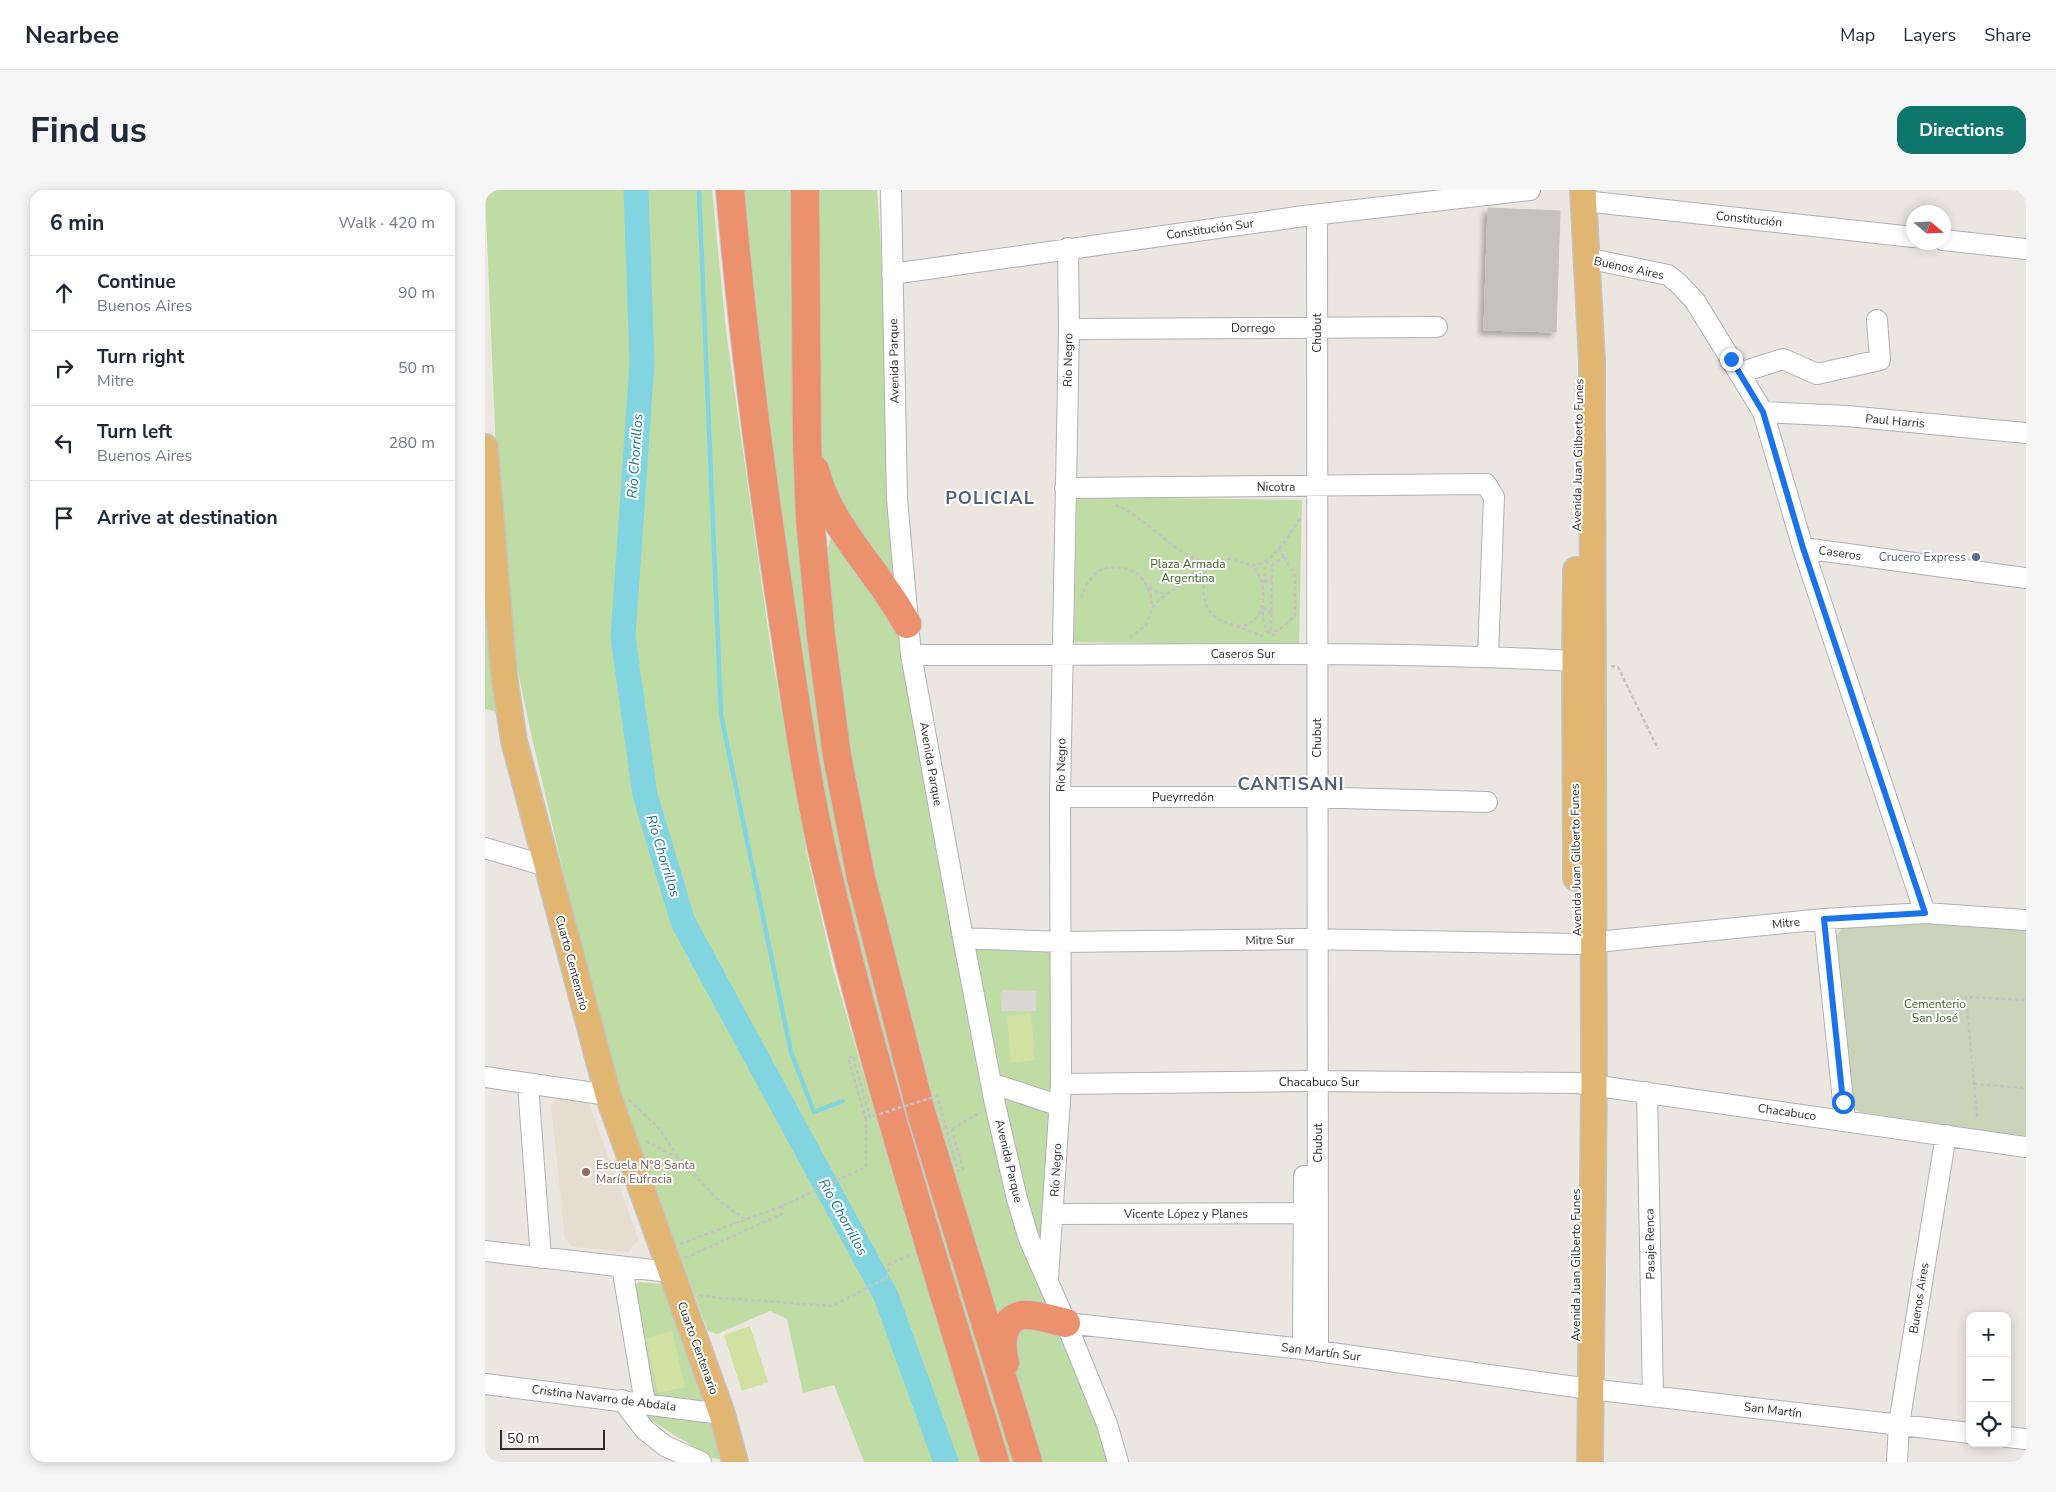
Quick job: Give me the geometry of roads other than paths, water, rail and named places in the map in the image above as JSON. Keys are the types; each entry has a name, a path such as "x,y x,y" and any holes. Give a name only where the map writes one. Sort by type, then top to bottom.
{"highway":[{"path":"730,190 738,286 752,401 794,691 820,840 852,975 894,1128 995,1462"},
{"path":"805,190 807,441 810,519 837,756 861,878 921,1112 1028,1462"},
{"path":"807,441 819,488 841,527 899,608 907,624"},
{"path":"1028,1462 1002,1352 1002,1335 1008,1323 1016,1317 1025,1315 1066,1322"}],"main road":[{"name":"Avenida Juan Gilberto Funes","path":"1576,1462 1583,1388 1585,1084 1584,662 1592,362 1583,195"},
{"name":"Cuarto Centenario","path":"485,448 489,555 514,741 608,1095 722,1414 735,1462"},
{"name":"Avenida Juan Gilberto Funes","path":"1583,1388 1590,1462"}],"street":[{"name":"Avenida Parque","path":"891,190 897,499 911,655 995,1104 1017,1199 1029,1239 1066,1322 1107,1424 1118,1462"},
{"name":"Constitución Sur","path":"892,274 1068,248 1310,216 1530,190"},
{"name":"Constitución","path":"1583,195 1906,236"},
{"name":"Chubut","path":"1310,216 1312,797 1310,1350"},
{"path":"1951,241 2026,249"},
{"name":"Río Negro","path":"1048,1281 1061,1084 1060,798 1069,329 1068,248"},
{"name":"Buenos Aires","path":"1586,258 1668,275 1673,279 1695,301 1763,412 1803,548 1925,913"},
{"path":"1739,373 1783,359 1817,374 1880,360 1877,320"},
{"name":"Dorrego","path":"1069,329 1437,327"},
{"name":"Paul Harris","path":"1763,412 1847,416 2026,433"},
{"name":"Nicotra","path":"1065,488 1486,484 1494,497 1488,656"},
{"name":"Chubut","path":"1310,487 1304,513 1311,654"},
{"name":"Caseros","path":"1803,548 2026,578"},
{"name":"Caseros Sur","path":"911,655 1311,654 1488,656 1584,662"},
{"name":"Pueyrredón","path":"1060,798 1312,797 1487,802"},
{"path":"485,848 546,866"},
{"name":"Mitre","path":"1585,943 1824,919 1925,913 2026,920"},
{"path":"1824,919 1845,1120"},
{"name":"Mitre Sur","path":"963,938 1061,942 1311,939 1585,943"},
{"path":"485,1077 528,1085 608,1095"},
{"name":"Chacabuco Sur","path":"1061,1084 1311,1081 1585,1084"},
{"path":"991,1083 1060,1106"},
{"name":"Chacabuco","path":"1585,1084 2026,1147"},
{"path":"528,1085 541,1258"},
{"name":"Pasaje Renca","path":"1647,1092 1653,1396"},
{"name":"Buenos Aires","path":"1897,1462 1899,1424 1946,1135"},
{"name":"Vicente López y Planes","path":"1053,1214 1311,1213"},
{"path":"485,1251 622,1267 670,1270"},
{"path":"622,1267 645,1403"},
{"name":"San Martín Sur","path":"1066,1322 1310,1350 1583,1388"},
{"name":"Cristina Navarro de Abdala","path":"485,1384 722,1414"},
{"name":"San Martín","path":"1583,1388 1966,1432"},
{"path":"622,1400 645,1430 665,1446 701,1462"},
{"path":"2011,1437 2026,1439"}],"waterway":[{"name":"Río Chorrillos","path":"636,190 642,363 623,637 645,795 683,922 886,1296 946,1462"},
{"path":"699,190 721,715 791,1052 814,1112 843,1101"}],"place":[{"name":"Crucero Express","path":"1976,557"},
{"name":"Escuela N°8 Santa María Eufracia","path":"586,1172"}],"district":[{"name":"POLICIAL","path":"990,498"},
{"name":"CANTISANI","path":"1291,784"}],"park label":[{"name":"Plaza Armada Argentina","path":"1188,571"},
{"name":"Cementerio San José","path":"1935,1011"}]}
